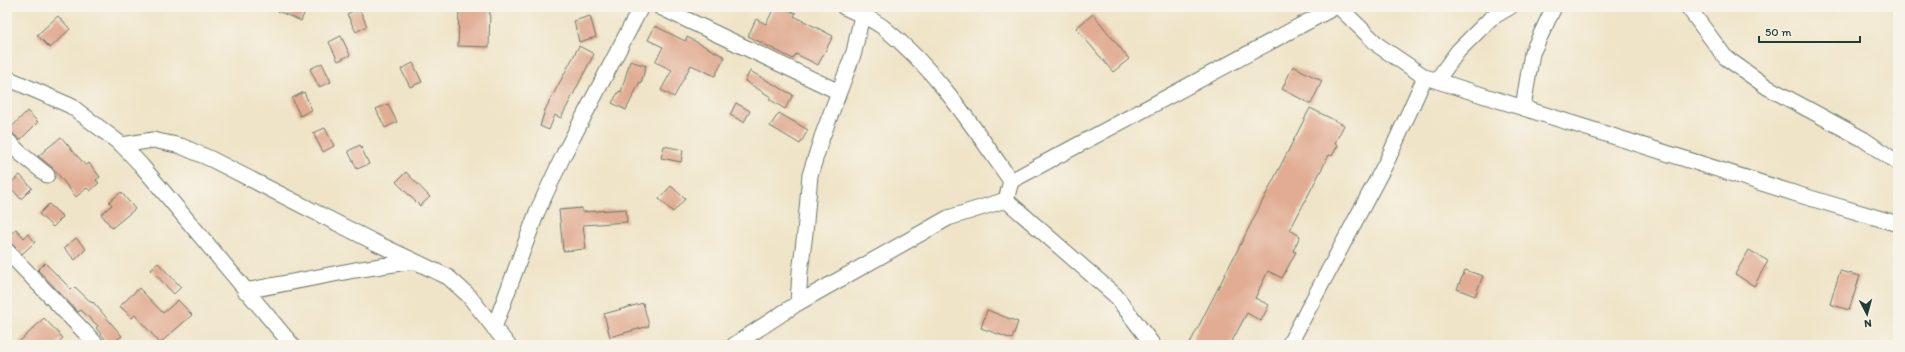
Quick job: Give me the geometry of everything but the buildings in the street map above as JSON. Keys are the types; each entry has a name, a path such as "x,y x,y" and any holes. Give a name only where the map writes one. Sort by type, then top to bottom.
{"street":[{"path":"494,328 537,212 564,154 641,7"},
{"path":"660,7 839,92"},
{"path":"844,7 861,11 884,28 925,68 952,98 1011,181"},
{"path":"1006,200 1011,181 1334,7"},
{"path":"1339,7 1378,46 1431,79 1898,224"},
{"path":"1289,345 1431,79 1491,18 1510,7"},
{"path":"1523,107 1532,53 1554,7"},
{"path":"1688,7 1725,57 1767,87 1863,139 1898,163"},
{"path":"798,303 810,175 854,52 861,11"},
{"path":"7,78 70,106 122,145 141,165 245,291 292,345"},
{"path":"7,140 21,154 47,175"},
{"path":"122,145 153,140 181,146 211,159 448,277 468,295 508,345"},
{"path":"734,345 798,303 948,218 1006,200"},
{"path":"1006,200 1115,295 1153,345"},
{"path":"7,251 97,345"},
{"path":"245,291 414,260"}]}
